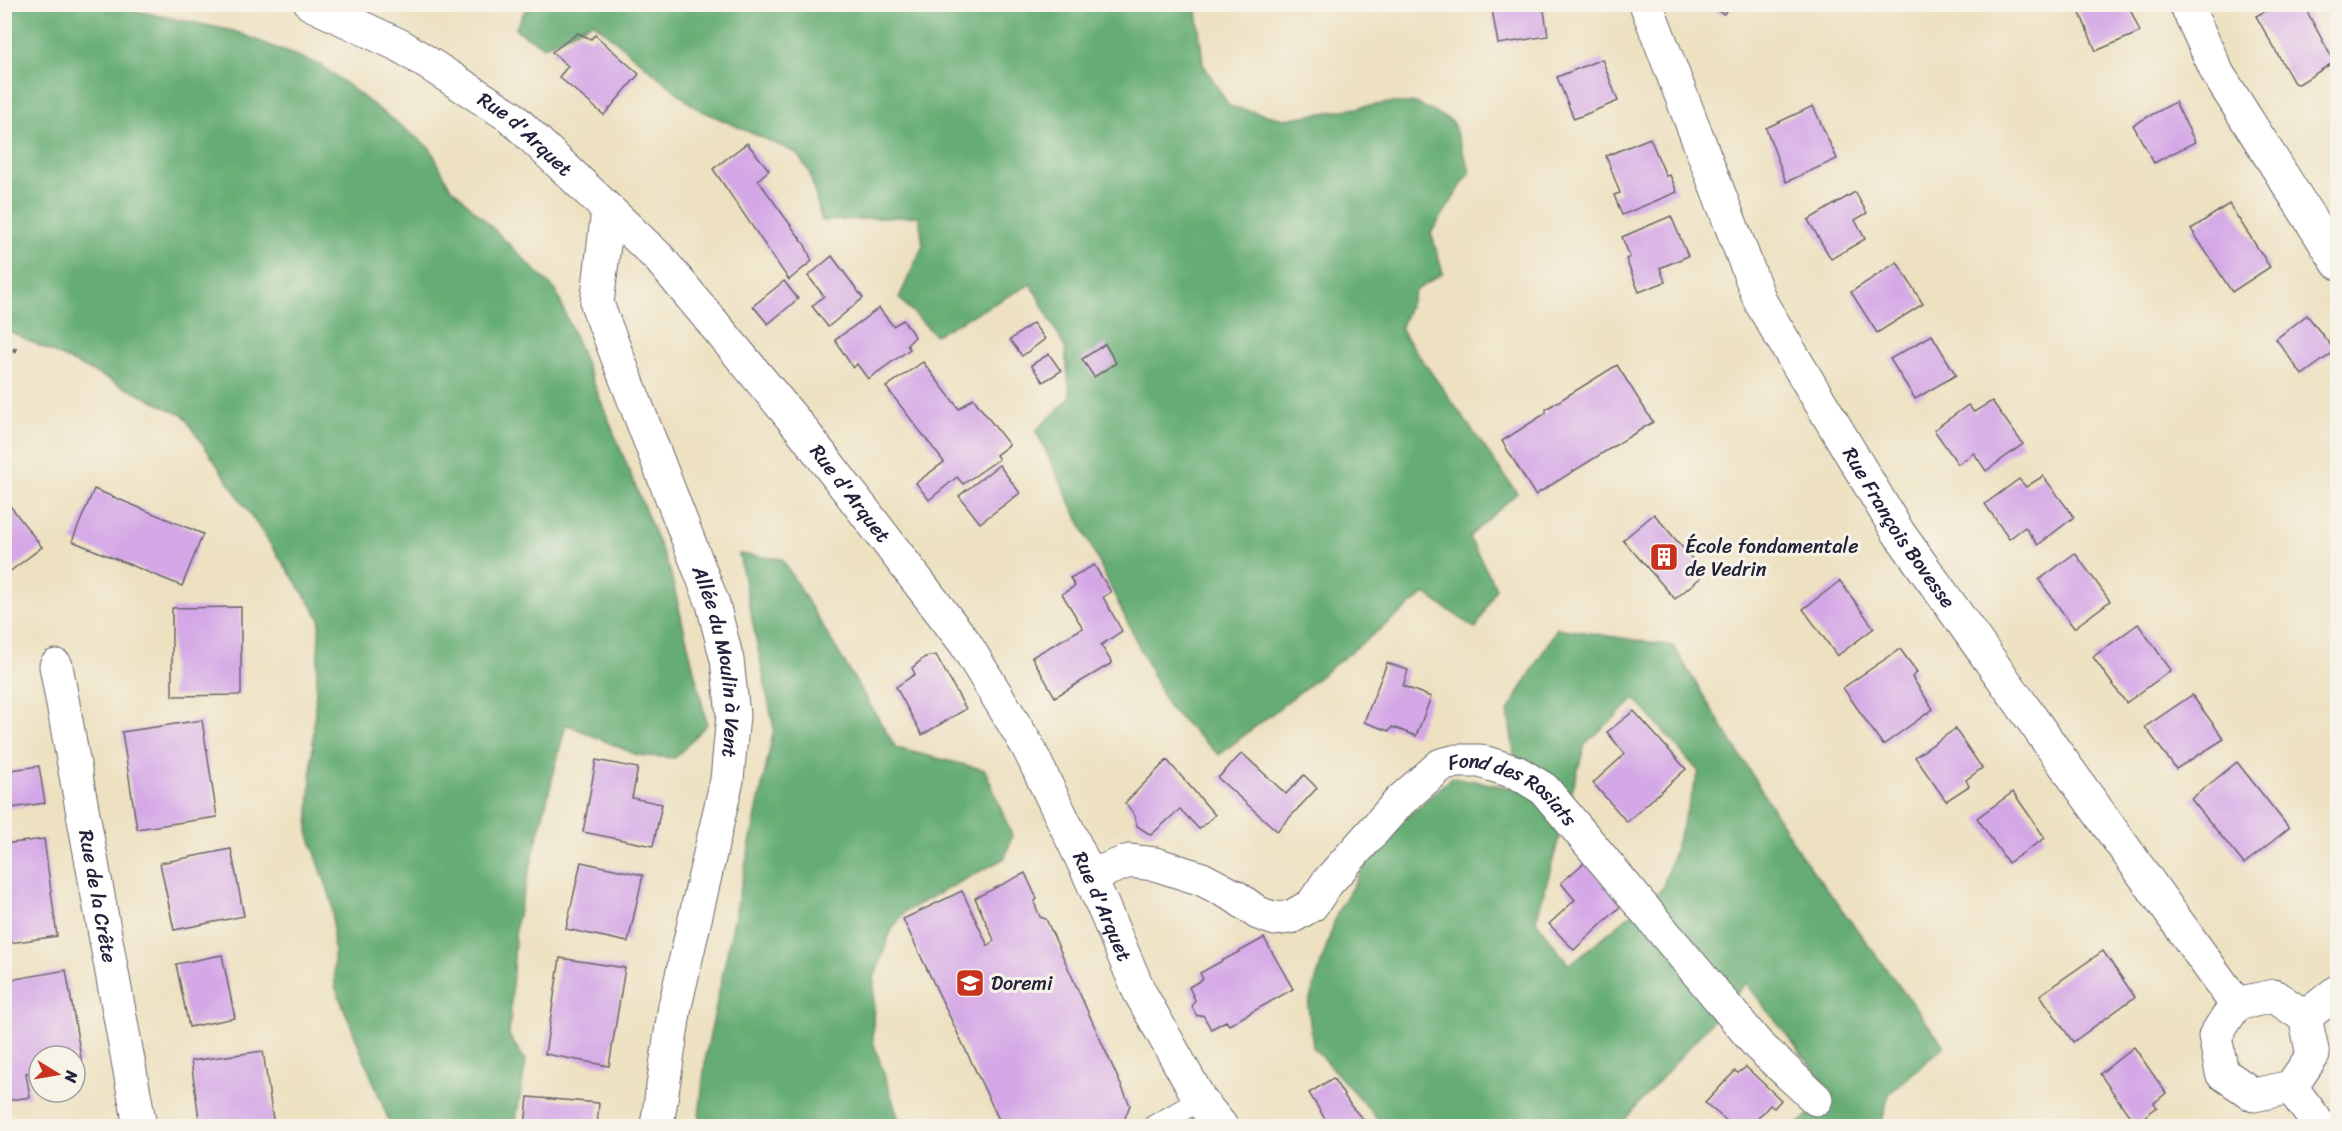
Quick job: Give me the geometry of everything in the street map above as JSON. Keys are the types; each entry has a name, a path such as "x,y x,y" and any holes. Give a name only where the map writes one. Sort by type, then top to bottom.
{"street":[{"name":"Rue d'Arquet","path":"311,4 401,46 510,116 659,258 802,430 965,643 1028,747 1090,876 1139,991 1200,1100 1221,1126"},
{"name":"Rue François Bovesse","path":"1646,4 1761,303 1898,532 2236,1004"},
{"path":"2186,4 2218,74 2337,263"},
{"name":"Allée du Moulin à Vent","path":"608,210 597,304 713,604 727,660 733,715 727,780 675,1006 657,1126"},
{"name":"Rue de la Crête","path":"56,666 140,1126"},
{"name":"Fond des Rosiats","path":"1090,876 1129,861 1155,864 1202,879 1236,897 1258,913 1275,919 1291,917 1311,905 1327,883 1400,801 1441,765 1457,761 1480,761 1508,770 1545,789 1758,1045 1816,1099"},
{"path":"2305,1017 2337,991"},
{"path":"2274,996 2305,1017 2313,1055 2291,1087 2254,1095 2222,1074 2215,1036 2236,1004 2274,996"},
{"path":"2291,1087 2320,1126"}],"lane":[{"path":"1154,1126 1200,1100"}],"path":[{"path":"4,347 19,351"}],"green space":[{"path":"529,4 1200,5 1197,11 1203,64 1229,106 1284,119 1389,103 1416,103 1452,121 1470,172 1431,233 1443,273 1415,291 1400,329 1517,493 1469,537 1496,588 1476,629 1425,594 1219,755 1168,707 1036,431 1070,398 1065,348 1031,284 935,335 899,298 923,245 919,216 822,221 809,171 796,153 696,108 593,22 544,47 515,29"},
{"path":"4,5 107,5 234,31 322,66 430,148 449,185 556,291 670,571 707,724 675,758 637,755 566,724 516,923 509,1036 526,1061 515,1126 391,1126 335,986 332,902 308,832 320,618 184,416 5,329"},
{"path":"739,554 782,559 896,748 985,770 1012,836 1005,858 904,912 891,931 874,978 873,1041 901,1126 698,1126 706,1054 774,729"},
{"path":"1557,628 1673,646 1801,855 1944,1046 1889,1094 1881,1126 1795,1126 1833,1094 1746,983 1619,1126 1384,1126 1313,1047 1308,1005 1337,913 1377,844 1452,777 1519,789 1508,711","holes":["1635,699 1699,772 1662,889 1569,965 1536,921 1585,744"]}],"building":[{"path":"1491,4 1543,4 1548,36 1498,44"},
{"path":"1703,4 1730,4 1724,14"},
{"path":"2076,4 2128,4 2140,32 2096,51"},
{"path":"2278,4 2303,4 2334,62 2299,84 2294,83 2256,16"},
{"path":"578,33 591,39 595,35 639,74 604,115 559,77 568,66 552,52"},
{"path":"1602,59 1618,101 1574,119 1557,77"},
{"path":"2175,102 2195,142 2154,163 2133,125"},
{"path":"1813,106 1837,159 1786,182 1766,128"},
{"path":"1650,138 1666,176 1670,175 1677,192 1622,215 1614,195 1620,193 1606,156"},
{"path":"747,143 769,170 758,180 805,245 812,261 789,280 713,169"},
{"path":"1855,192 1867,213 1855,220 1865,239 1831,259 1808,220"},
{"path":"2229,204 2270,267 2232,292 2191,229"},
{"path":"1671,216 1688,256 1660,268 1665,282 1639,292 1626,259 1630,257 1622,237"},
{"path":"832,256 863,298 828,327 812,306 824,296 808,276"},
{"path":"1897,262 1923,304 1877,333 1851,292"},
{"path":"784,281 798,299 768,324 753,306"},
{"path":"879,308 893,326 903,320 915,337 907,345 910,349 868,379 857,364 853,368 835,340"},
{"path":"2307,315 2335,351 2302,375 2276,339"},
{"path":"1033,323 1045,339 1022,356 1010,340"},
{"path":"1932,335 1956,375 1915,399 1890,359"},
{"path":"1105,344 1116,363 1094,377 1082,359"},
{"path":"1049,354 1061,371 1043,382 1031,365"},
{"path":"923,362 959,409 973,398 1009,445 996,455 999,459 963,484 957,477 929,500 916,483 944,462 886,387"},
{"path":"1617,365 1653,422 1535,495 1502,441 1546,413 1546,409"},
{"path":"1992,401 2023,444 1986,471 1974,453 1958,464 1934,430 1968,405 1974,412"},
{"path":"999,465 1020,493 980,523 959,496"},
{"path":"2043,476 2074,517 2038,545 2025,527 2009,539 1985,504 2019,479 2026,487"},
{"path":"94,489 203,534 182,586 72,541"},
{"path":"4,498 42,547 4,576"},
{"name":"École fondamentale de Vedrin","path":"1654,514 1705,574 1675,599 1623,540"},
{"path":"2075,553 2110,601 2074,628 2039,580"},
{"path":"1094,565 1111,592 1103,597 1122,631 1101,645 1112,663 1055,697 1032,657 1083,628 1062,594 1075,586 1070,578"},
{"path":"1840,581 1874,628 1837,656 1803,609"},
{"path":"241,607 241,695 172,696 172,608"},
{"path":"2138,624 2171,670 2126,703 2093,657"},
{"path":"1900,649 1917,672 1912,677 1933,709 1883,745 1843,688"},
{"path":"936,655 966,709 922,735 896,687 915,674 912,668 925,657"},
{"path":"1387,663 1408,670 1403,686 1431,697 1416,736 1392,727 1389,731 1364,722"},
{"path":"2192,695 2224,739 2176,769 2145,727"},
{"path":"1634,711 1686,769 1627,822 1593,783 1625,754 1607,732"},
{"path":"202,720 217,817 137,829 122,732"},
{"path":"1955,729 1982,768 1966,780 1969,786 1946,801 1915,757"},
{"path":"1242,753 1286,794 1304,775 1317,788 1277,831 1218,778"},
{"path":"596,760 638,768 632,798 662,804 653,846 583,832"},
{"path":"1167,760 1215,815 1199,829 1180,809 1151,835 1137,826 1134,814 1125,803"},
{"path":"2237,762 2289,828 2244,864 2191,799"},
{"path":"39,766 45,803 4,809 4,771"},
{"path":"2013,792 2045,838 2008,863 1977,818"},
{"path":"44,839 57,936 4,944 4,844"},
{"path":"231,849 244,916 174,930 160,863"},
{"path":"581,862 643,875 628,942 566,929"},
{"path":"1585,862 1623,904 1574,950 1549,924 1575,900 1561,883"},
{"name":"Doremi","path":"1025,873 1037,899 1034,902 1040,917 1046,919 1130,1105 1122,1126 1002,1126 903,919 962,891 988,946 994,940 975,898"},
{"path":"1264,938 1293,989 1229,1025 1226,1021 1211,1029 1203,1015 1197,1016 1192,1007 1195,1000 1189,987 1203,979 1200,973"},
{"path":"2103,951 2135,997 2073,1042 2040,995"},
{"path":"222,955 235,1018 189,1027 176,964"},
{"path":"560,958 625,968 609,1066 545,1054"},
{"path":"66,970 79,1044 27,1044 27,1097 4,1101 4,1063 7,1063 4,981"},
{"path":"2134,1047 2166,1093 2154,1103 2157,1107 2135,1124 2100,1074"},
{"path":"263,1051 274,1126 200,1126 191,1061"},
{"path":"1746,1067 1781,1100 1774,1108 1770,1105 1751,1126 1723,1126 1727,1121 1705,1103 1735,1071 1738,1073"},
{"path":"1333,1078 1351,1106 1369,1126 1336,1126 1332,1122 1328,1124 1309,1093"},
{"path":"528,1097 599,1103 597,1126 525,1126"}],"place":[{"name":"École fondamentale de Vedrin","path":"1664,557"},
{"name":"Doremi","path":"970,983"}]}
